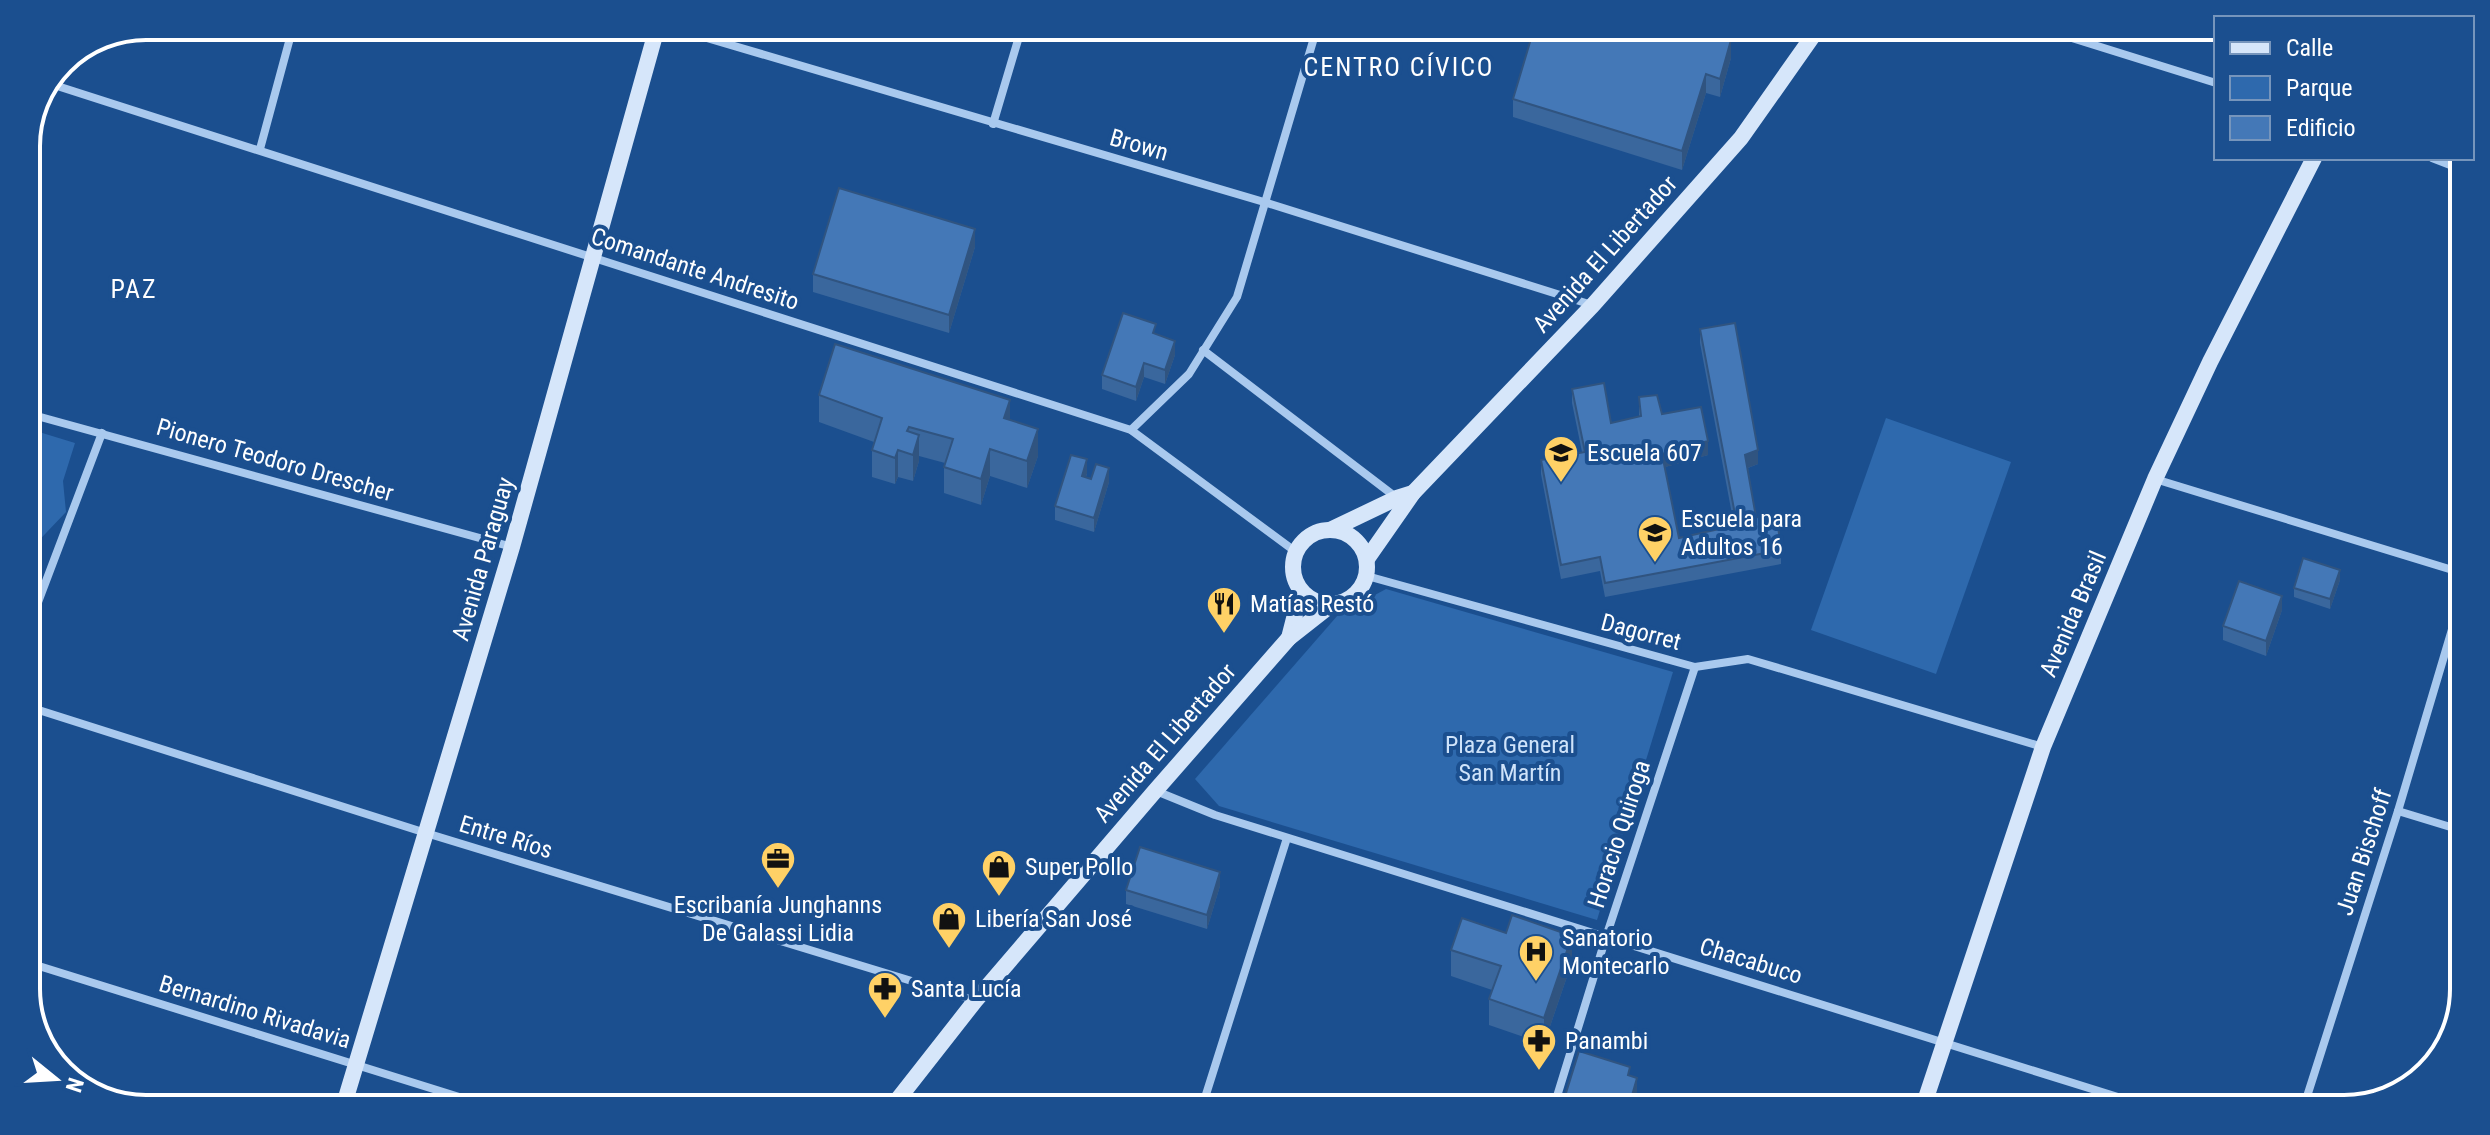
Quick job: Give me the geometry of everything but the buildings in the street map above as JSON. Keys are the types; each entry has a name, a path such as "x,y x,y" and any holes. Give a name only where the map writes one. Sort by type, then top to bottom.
{"main road":[{"name":"Avenida Paraguay","path":"347,1095 512,547 654,40"},
{"name":"Avenida El Libertador","path":"1367,567 1405,496 1593,305 1741,138 1810,40"},
{"name":"Avenida Brasil","path":"1927,1095 2043,747 2155,479 2210,362 2313,160"},
{"name":"Avenida El Libertador","path":"1330,530 1405,496"},
{"path":"1330,530 1347,533 1360,544 1367,567 1360,591 1347,601 1331,605 1314,601 1301,591 1294,576 1294,559 1301,544 1314,533 1330,530"},
{"name":"Avenida El Libertador","path":"1289,638 1301,591"},
{"name":"Avenida El Libertador","path":"902,1095 975,1001 1155,791 1289,638 1331,605"}],"street":[{"path":"260,149 289,40"},
{"name":"Brown","path":"713,40 1264,202 1593,305"},
{"path":"993,124 1018,40"},
{"path":"1131,430 1189,374 1237,297 1313,40"},
{"path":"2095,40 2214,82"},
{"name":"Comandante Andresito","path":"59,86 1131,430 1296,552"},
{"path":"1203,350 1405,496"},
{"name":"Pionero Teodoro Drescher","path":"40,417 512,547"},
{"path":"40,597 102,433"},
{"path":"2155,479 2450,569"},
{"name":"Dagorret","path":"1367,567 1695,667 1748,659 2043,747"},
{"name":"Juan Bischoff","path":"2307,1095 2450,636"},
{"name":"Horacio Quiroga","path":"1557,1095 1695,667"},
{"name":"Entre Ríos","path":"40,710 426,833 975,1001"},
{"name":"Chacabuco","path":"1155,791 1215,815 1287,838 2112,1095"},
{"path":"2398,811 2450,827"},
{"path":"1206,1095 1287,838"},
{"name":"Bernardino Rivadavia","path":"40,966 453,1095"}],"green space":[{"path":"1886,418 2011,462 1936,674 1811,630"},
{"path":"40,432 75,443 63,481 66,512 40,539"},
{"name":"Plaza General San Martín","path":"1386,589 1673,672 1597,920 1219,806 1195,779 1338,615"}],"place":[{"name":"Escuela 607","path":"1561,484"},
{"name":"Escuela para Adultos 16","path":"1655,564"},
{"name":"Matías Restó","path":"1224,635"},
{"name":"Escribanía Junghanns De Galassi Lidia","path":"778,890"},
{"name":"Super Pollo","path":"999,898"},
{"name":"Libería San José","path":"949,950"},
{"name":"Sanatorio Montecarlo","path":"1536,983"},
{"name":"Santa Lucía","path":"885,1020"},
{"name":"Panambi","path":"1539,1072"}],"district":[{"name":"CENTRO CÍVICO","path":"1399,67"},
{"name":"PAZ","path":"134,289"}]}
